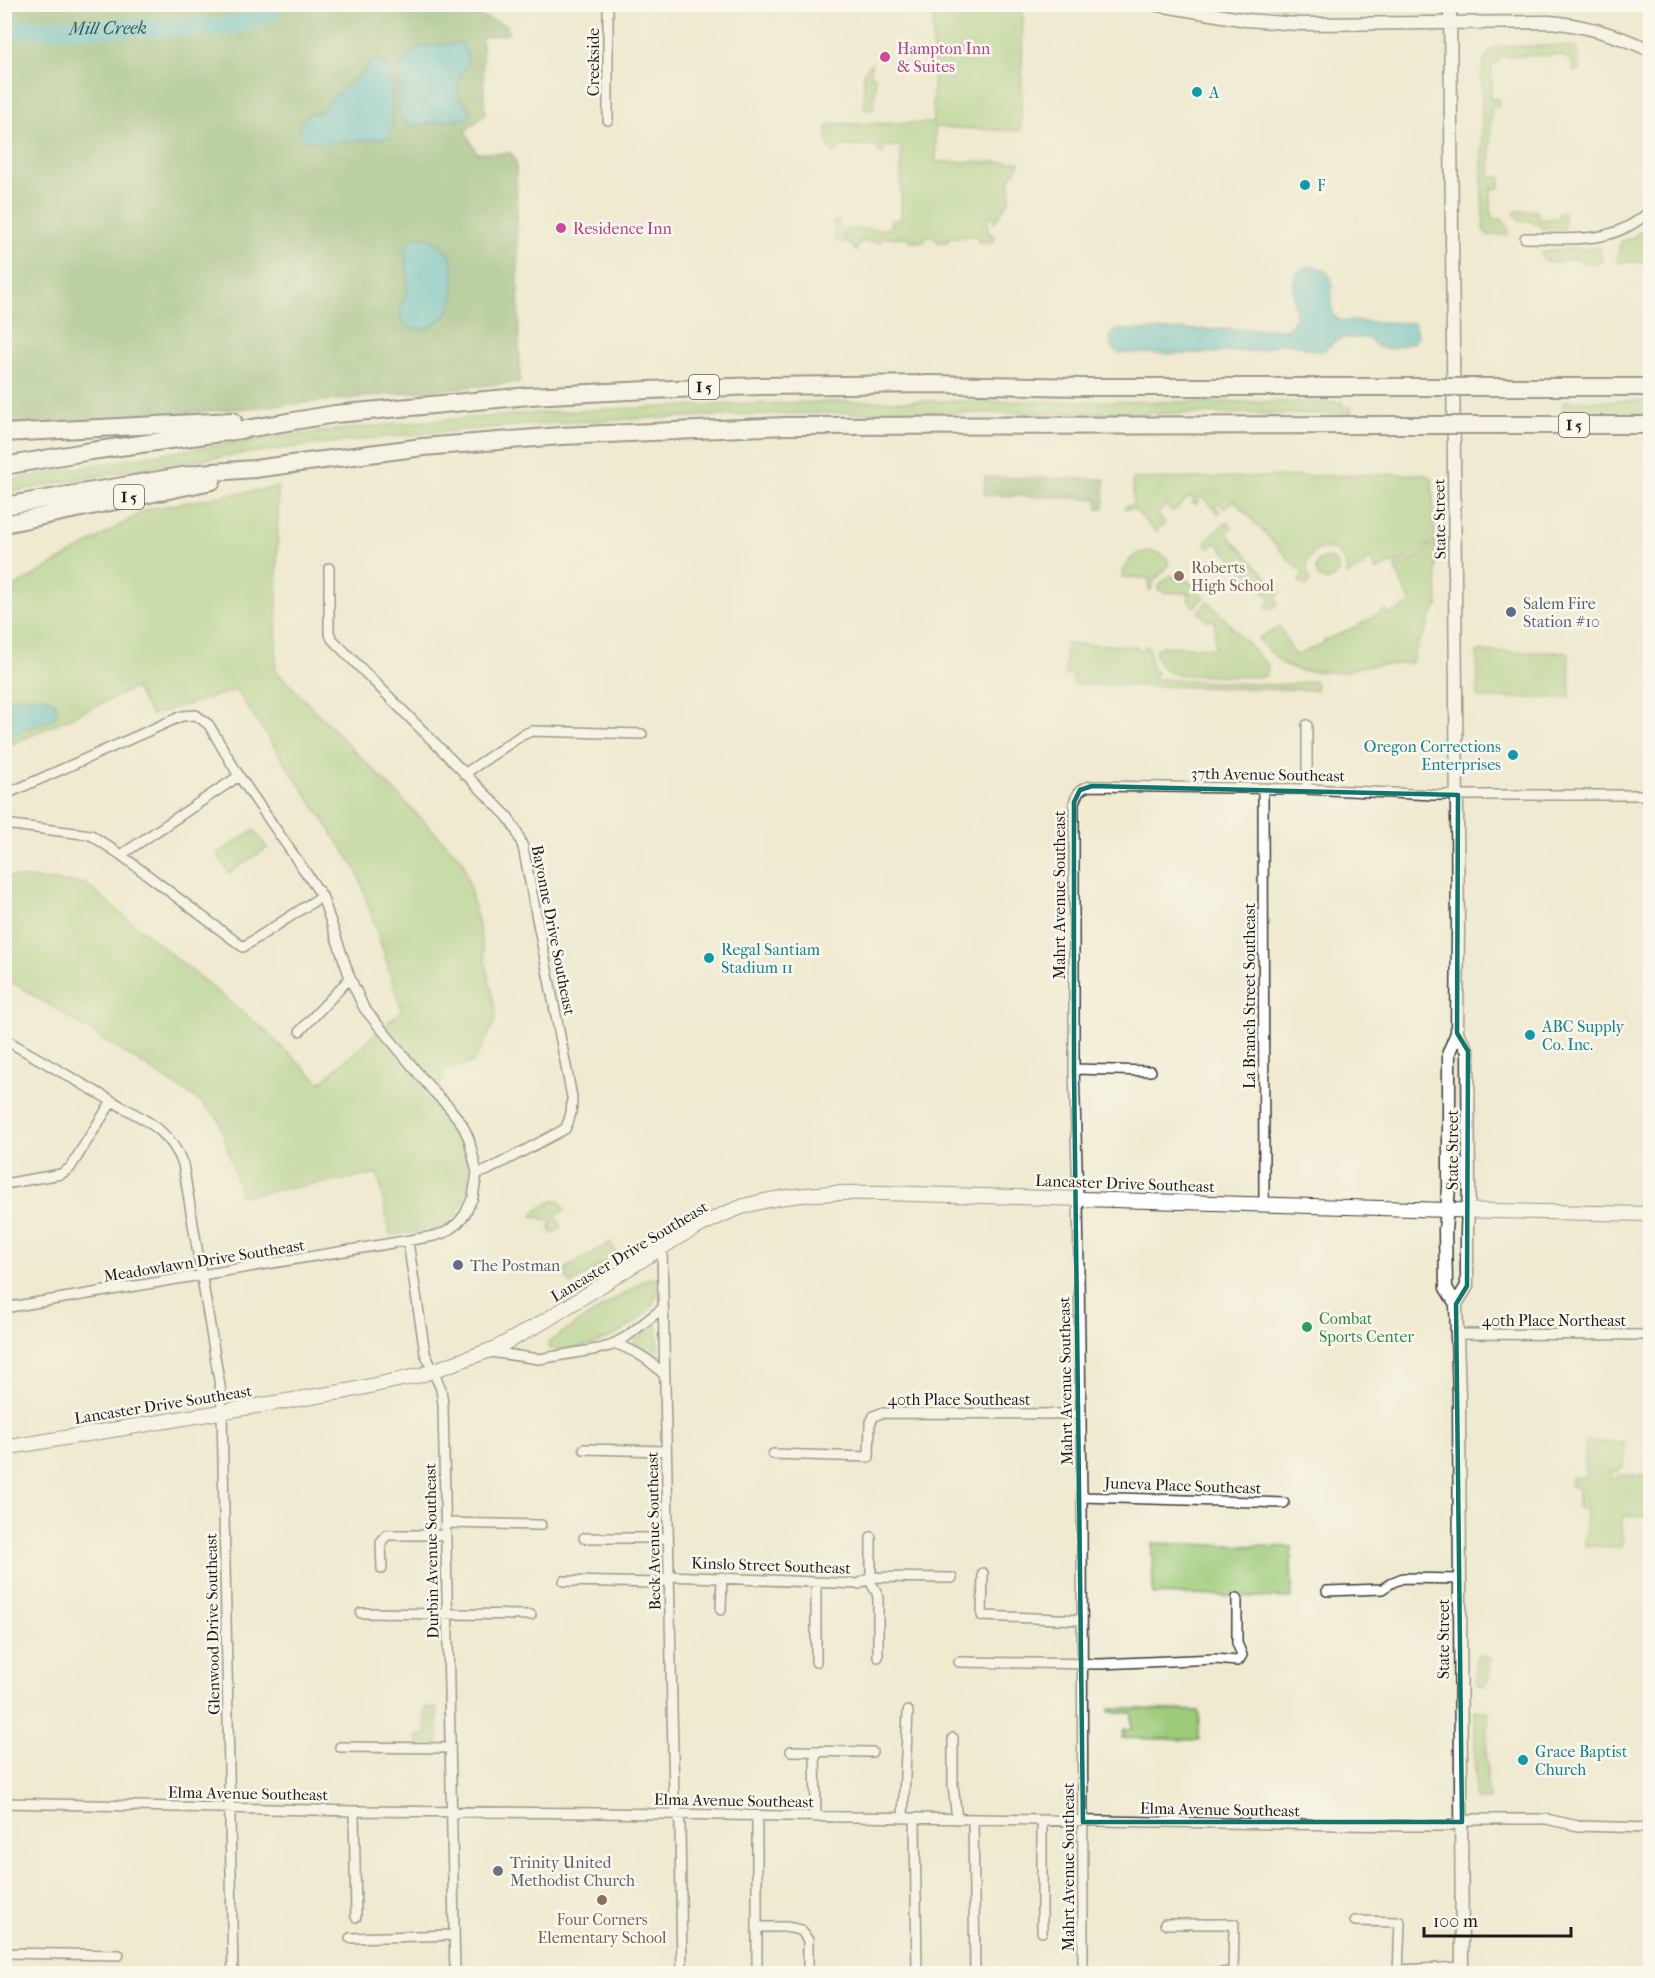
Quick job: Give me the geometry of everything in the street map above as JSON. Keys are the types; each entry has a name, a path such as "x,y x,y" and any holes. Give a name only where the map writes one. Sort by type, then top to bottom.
{"highway":[{"name":"I 5","path":"4,466 335,414 529,396 748,386 930,384 1083,387 1650,387"},
{"path":"4,434 335,414"},
{"name":"I 5","path":"4,506 200,473 254,469 474,442 700,428 1650,425"},
{"name":"I 5","path":"4,524 203,484 254,469"}],"main road":[{"path":"1153,4 1246,20 1298,24 1549,22 1571,24 1618,35 1650,50"},
{"name":"State Street","path":"1450,4 1458,795 1457,1033 1449,1052 1446,1287 1456,1304 1457,1334 1462,1970"},
{"name":"State Street","path":"1456,1304 1467,1286 1469,1189 1468,1051 1457,1033"},
{"name":"Lancaster Drive Southeast","path":"4,1448 348,1391 433,1372 488,1352 543,1322 662,1248 723,1214 785,1197 860,1193 1650,1214"}],"street":[{"name":"Creekside","path":"608,4 608,120"},
{"path":"1525,238 1587,238 1609,235 1631,226 1650,211"},
{"name":"Bayonne Drive Southeast","path":"329,568 329,632 332,639 508,817 517,832 522,848 572,1097 572,1110 565,1129 486,1171 477,1173"},
{"path":"4,795 190,714 196,715 209,725 239,776 322,896 350,978 364,1008 456,1115 468,1139 477,1173 473,1197 465,1214 458,1223 438,1235 408,1242"},
{"path":"1307,725 1307,789"},
{"path":"464,774 522,735 532,731 642,734"},
{"path":"121,855 239,776"},
{"name":"37th Avenue Southeast","path":"1080,790 1086,786 1092,786 1307,789 1434,795 1650,795"},
{"name":"La Branch Street Southeast","path":"1263,788 1264,1204"},
{"name":"Mahrt Avenue Southeast","path":"1080,790 1074,802 1074,1069 1082,1497 1083,1974"},
{"path":"4,824 91,835 243,947 322,896"},
{"path":"300,1031 350,978"},
{"name":"Glenwood Drive Southeast","path":"4,1039 163,1132 178,1151 183,1164 222,1411 233,1974"},
{"path":"1074,1069 1151,1071"},
{"path":"4,1182 10,1183 61,1174 70,1168 112,1101"},
{"name":"Meadowlawn Drive Southeast","path":"4,1308 408,1242"},
{"name":"Durbin Avenue Southeast","path":"408,1242 425,1353 441,1389 443,1404 455,1974"},
{"name":"Beck Avenue Southeast","path":"662,1248 674,1799 680,1824 682,1974"},
{"path":"488,1352 539,1359 593,1350 615,1344 663,1308"},
{"name":"40th Place Northeast","path":"1457,1334 1650,1335"},
{"path":"615,1344 645,1357 664,1376"},
{"name":"40th Place Southeast","path":"772,1454 869,1457 870,1424 874,1416 881,1413 1080,1414"},
{"path":"584,1449 666,1451"},
{"name":"Juneva Place Southeast","path":"1082,1497 1284,1503"},
{"path":"446,1523 541,1525"},
{"path":"382,1569 381,1542 387,1535 446,1534"},
{"path":"871,1537 871,1583 878,1599 878,1657"},
{"path":"584,1538 668,1538"},
{"path":"983,1574 982,1616 1081,1620"},
{"name":"Kinslo Street Southeast","path":"564,1581 660,1583 669,1576 859,1584 871,1577 952,1578"},
{"path":"721,1610 722,1577"},
{"path":"1327,1591 1382,1589 1403,1578 1460,1579"},
{"path":"816,1582 816,1662"},
{"path":"959,1662 1126,1664 1215,1659 1239,1660 1242,1655 1237,1643 1237,1598"},
{"path":"361,1613 531,1615"},
{"path":"903,1818 908,1711"},
{"path":"953,1738 953,1785 957,1820"},
{"path":"340,1747 450,1748"},
{"path":"791,1751 872,1752"},
{"path":"815,1751 816,1817"},
{"name":"Elma Avenue Southeast","path":"4,1803 1415,1826 1448,1826 1475,1819 1546,1819 1578,1826 1650,1828"},
{"path":"354,1810 356,1917"},
{"path":"757,1816 757,1974"},
{"path":"915,1819 917,1974"},
{"path":"973,1820 975,1974"},
{"path":"1042,1821 1042,1932"},
{"path":"1355,1921 1400,1922 1396,1972 1462,1970"},
{"path":"1165,1924 1234,1924 1233,1973 1208,1974"},
{"path":"757,1927 786,1927 801,1930 808,1940 808,1974"},
{"path":"350,1938 454,1935"},
{"path":"4,1953 119,1955"}],"highlighted area":[{"path":"1092,786 1458,795 1457,1033 1468,1051 1467,1286 1456,1304 1462,1822 1083,1822 1074,1069 1074,802 1080,790"}],"green space":[{"path":"1422,4 1417,7 1399,8 1261,5"},
{"path":"4,5 412,5 421,14 452,7 507,25 508,34 482,37 485,115 465,131 477,153 511,153 516,161 520,382 198,412 5,424"},
{"path":"933,5 986,5 1023,13 1021,131 935,127 936,162 1020,162 1016,172 1010,177 1010,199 994,223 993,216 988,216 988,233 994,234 994,242 978,242 977,236 948,237 948,242 937,242 937,237 924,237 924,242 909,242 908,237 884,238 884,229 889,229 891,220 901,220 901,146 884,146 881,154 878,146 839,146 838,152 834,154 828,145 827,128 832,124 933,123"},
{"path":"1499,46 1569,46 1578,50 1580,70 1574,72 1571,60 1560,55 1499,56 1498,63 1492,63 1491,99 1499,99 1499,107 1491,108 1490,177 1500,177 1500,188 1491,189 1491,219 1502,219 1509,229 1507,235 1488,235 1484,231 1482,198 1482,75 1486,57 1491,50"},
{"path":"871,63 871,76 875,76 875,96 873,96 873,109 868,110 864,106 864,73"},
{"path":"1537,211 1539,219 1558,219 1559,212 1562,211 1564,229 1545,229 1530,221 1520,221 1514,213"},
{"path":"833,221 839,222 839,229 881,229 881,242 858,242 857,251 855,251 850,244 846,243 846,237 849,235 841,236 844,237 844,243 835,241"},
{"path":"1650,224 1650,262 1617,262 1621,242 1635,236"},
{"path":"1600,248 1602,261 1600,263 1585,263 1574,259 1551,262 1543,260 1541,253 1550,250"},
{"path":"889,401 1342,402 1342,407 1351,407 1351,414 835,413 587,421 294,447 100,475 5,493 5,481 58,471 217,445 377,426 603,409"},
{"path":"1563,401 1650,401 1650,414 1563,412"},
{"path":"1423,474 1432,478 1435,541 1394,565 1392,563 1376,571 1370,560 1347,575 1341,555 1335,550 1320,549 1309,559 1307,568 1310,582 1306,586 1299,581 1304,575 1234,500 1224,509 1219,503 1215,506 1219,514 1201,496 1195,505 1190,496 1173,512 1166,505 1157,514 1165,523 1156,532 1134,509 1125,509 1125,506 1133,505 1133,479"},
{"path":"985,477 1105,479 1104,507 1098,509 1097,499 984,495"},
{"path":"278,487 276,671 463,861 476,913 496,1014 493,1025 474,1062 445,1070 435,1101 462,1143 468,1171 466,1195 462,1206 447,1223 436,1228 390,1235 378,1174 241,1196 219,1119 193,1096 5,979 5,876 85,884 263,1029 320,1083 402,1010 357,870 236,690 151,715 135,688 5,747 4,593 148,509"},
{"path":"1225,523 1229,523 1232,527 1226,533 1280,591 1276,600 1278,605 1270,609 1266,608 1271,600 1216,542 1210,548 1206,545 1206,540"},
{"path":"1435,544 1438,607 1432,614 1412,663 1364,666 1343,672 1300,671 1282,663 1259,640 1258,638 1280,627 1295,656 1386,610 1389,615 1411,604 1395,568"},
{"path":"1147,551 1163,556 1169,563 1152,585 1151,590 1149,590 1149,578 1122,577 1130,560"},
{"path":"1327,558 1335,561 1338,569 1335,577 1327,580 1319,577 1316,569 1319,561"},
{"path":"1170,576 1185,578 1204,597 1194,607 1189,602 1189,593 1158,590 1161,583"},
{"path":"1208,601 1267,665 1268,670 1265,676 1180,675 1162,667 1157,659 1156,648 1161,648 1161,646 1215,648 1215,621 1206,620 1198,611"},
{"path":"1066,644 1137,646 1137,649 1144,650 1147,646 1151,666 1157,674 1154,674 1154,679 1279,685 1314,681 1317,686 1315,690 1073,684 1073,675 1065,675"},
{"path":"1477,652 1566,652 1569,654 1570,698 1478,698"},
{"path":"254,830 267,848 229,873 217,854"},
{"path":"555,1200 560,1201 565,1210 556,1216 562,1228 553,1234 550,1229 551,1221 532,1216 537,1210"},
{"path":"611,1242 616,1255 571,1285 565,1269"},
{"path":"654,1278 657,1293 651,1307 621,1332 581,1347 563,1350 549,1348 548,1342 647,1279"},
{"path":"657,1324 659,1363 650,1354 632,1343"},
{"path":"1585,1442 1624,1442 1624,1466 1610,1473 1610,1478 1621,1475 1650,1476 1650,1517 1622,1516 1622,1547 1585,1546 1586,1509 1578,1509 1578,1487 1570,1486 1571,1477 1585,1477"},
{"path":"1152,1543 1291,1547 1292,1598 1153,1594"},
{"path":"1478,1655 1487,1656 1490,1659 1489,1678 1484,1686 1478,1685 1476,1681 1476,1657"},
{"path":"425,1708 437,1708 438,1743 419,1743 416,1740 416,1735 426,1735"},
{"path":"1110,1708 1199,1711 1199,1740 1122,1738 1124,1729 1132,1729 1132,1713 1109,1712"},
{"path":"1475,1710 1488,1712 1486,1758 1489,1800 1475,1800"}],"water":[{"path":"461,43 468,61 458,87 460,99 471,111 468,118 413,126 404,122 399,112 399,66 416,47"},
{"path":"373,60 380,62 389,70 392,103 391,136 317,144 304,139 299,129 302,120 310,113 318,113 323,109 340,91 364,73"},
{"path":"422,237 435,242 447,251 454,271 454,289 449,311 444,316 427,329 412,329 402,321 401,305 408,284 404,247 414,238"},
{"path":"1311,266 1322,268 1328,273 1332,287 1332,311 1336,318 1342,321 1414,323 1418,337 1414,342 1390,349 1380,348 1367,338 1344,338 1335,341 1323,351 1285,343 1252,352 1183,354 1119,353 1111,346 1110,335 1116,330 1285,329 1292,323 1295,316 1293,286 1295,277 1300,270"},
{"path":"44,697 55,702 58,712 54,719 5,738 5,699"}],"waterway":[{"name":"Mill Creek","path":"4,29 226,27 247,22 273,9 278,4"}],"place":[{"name":"Hampton Inn & Suites","path":"885,57"},
{"name":"A","path":"1197,92"},
{"name":"F","path":"1305,185"},
{"name":"Residence Inn","path":"561,228"},
{"name":"Roberts High School","path":"1179,576"},
{"name":"Salem Fire Station #10","path":"1511,612"},
{"name":"Oregon Corrections Enterprises","path":"1513,755"},
{"name":"Regal Santiam Stadium 11","path":"709,958"},
{"name":"ABC Supply Co. Inc.","path":"1530,1035"},
{"name":"The Postman","path":"458,1265"},
{"name":"Combat Sports Center","path":"1307,1327"},
{"name":"Grace Baptist Church","path":"1523,1760"},
{"name":"Trinity United Methodist Church","path":"498,1871"},
{"name":"Four Corners Elementary School","path":"602,1900"}]}
